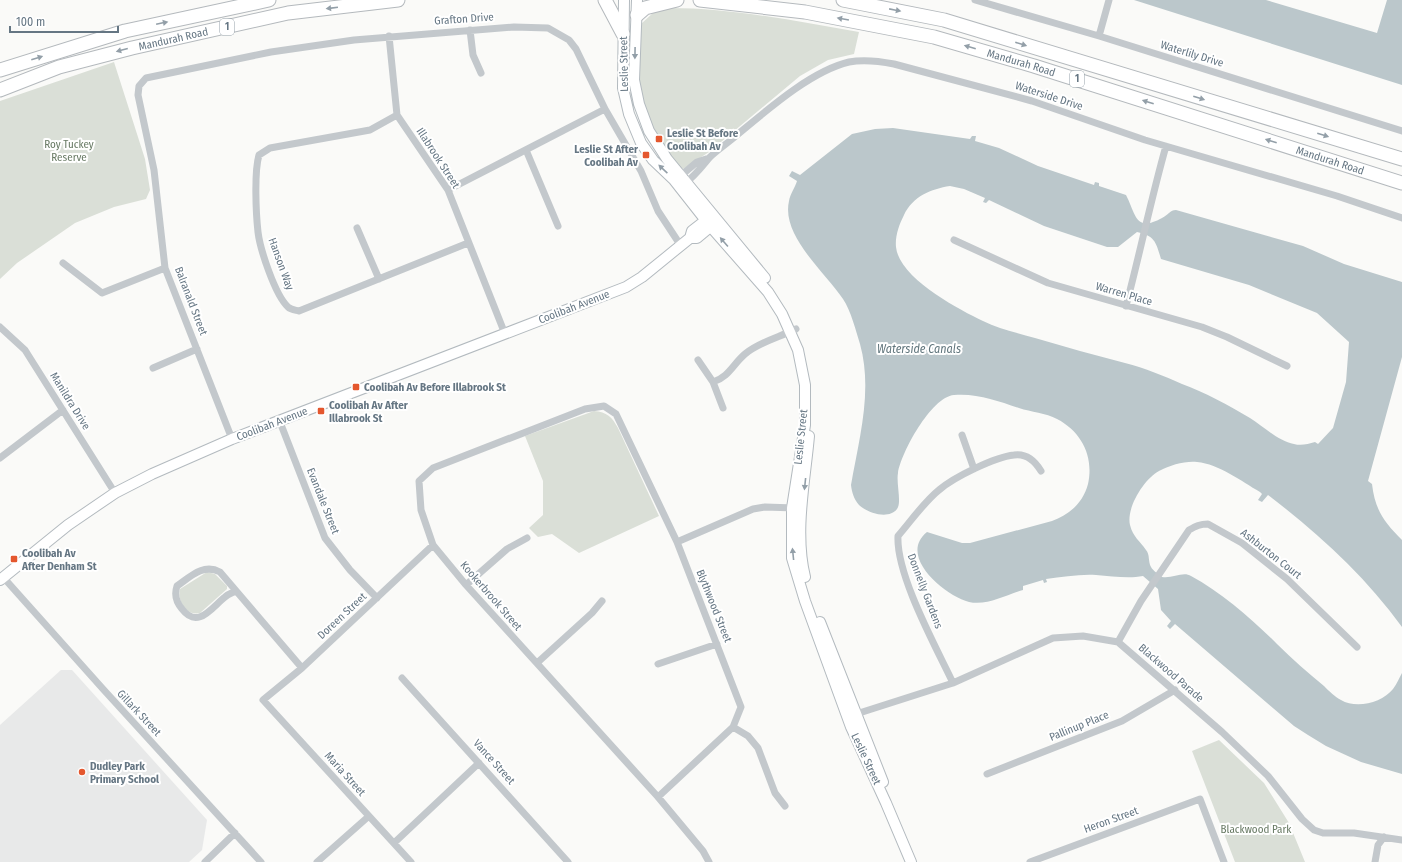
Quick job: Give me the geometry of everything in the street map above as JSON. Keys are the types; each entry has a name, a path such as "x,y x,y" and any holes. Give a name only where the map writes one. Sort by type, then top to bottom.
{"highway":[{"name":"Mandurah Road","path":"0,70 125,31 269,0"},
{"name":"Mandurah Road","path":"0,90 59,67 132,48 288,13 398,0"},
{"path":"605,0 623,34"},
{"path":"637,14 645,8 677,0"},
{"name":"Mandurah Road","path":"700,0 805,12 934,37 1042,68 1402,183"},
{"name":"Mandurah Road","path":"843,0 944,20 1402,159"}],"street":[{"name":"Leslie Street","path":"624,0 623,88 629,114 643,147 653,160 680,181"},
{"name":"Leslie Street","path":"637,0 634,80 639,104 649,131 680,181 768,292 793,330 803,349 810,385 811,424 802,508 802,566 807,588 852,719"},
{"name":"Waterlily Drive","path":"974,0 1099,36 1402,131"},
{"path":"1099,36 1109,0"},
{"name":"Grafton Drive","path":"138,95 139,86 146,78 271,52 389,36 536,26 548,28 569,40 576,49 592,78 605,109 642,171 658,211 681,246"},
{"path":"470,30 473,55 481,73"},
{"name":"Illabrook Street","path":"389,36 397,115 448,190 505,334"},
{"name":"Waterside Drive","path":"680,181 697,162 710,158 758,118 811,79 832,68 849,62 874,60 1032,101 1166,146 1337,196 1402,218"},
{"name":"Balranald Street","path":"138,95 154,170 166,268 232,439"},
{"path":"448,190 605,109"},
{"name":"Hanson Way","path":"397,115 370,130 270,148 259,155 257,168 258,233 263,254 279,295 288,307 299,311 468,243"},
{"path":"1126,306 1151,200 1166,146"},
{"path":"526,150 558,226"},
{"name":"Coolibah Avenue","path":"2,578 68,525 115,493 159,471 232,439 280,422 626,288 681,246 690,238 692,231 712,221"},
{"path":"357,228 379,280"},
{"name":"Warren Place","path":"954,240 1048,283 1202,327 1227,337 1287,366"},
{"path":"64,263 102,294 166,268"},
{"name":"Manildra Drive","path":"0,327 25,350 115,493"},
{"name":"Leslie Street","path":"793,330 805,385 805,424 792,508 792,558 805,601 911,861"},
{"path":"713,382 721,379 729,373 745,354 761,344 793,330"},
{"path":"153,368 197,349"},
{"path":"698,360 713,382 723,408"},
{"name":"Blythwood Street","path":"604,406 616,414 621,422 677,542 741,707 733,727 658,797"},
{"name":"Kookerbrook Street","path":"604,406 585,408 433,468 419,481 421,510 433,544 466,585 658,797 703,851 709,862"},
{"path":"0,458 63,410"},
{"name":"Evandale Street","path":"280,422 324,538 350,570 377,598"},
{"path":"962,435 974,470"},
{"name":"Donnelly Gardens","path":"953,683 918,609 900,559 898,536 937,491 945,484 974,470 1014,454 1030,458 1036,463 1041,471"},
{"path":"677,542 753,509 765,506 802,508"},
{"name":"Ashburton Court","path":"1118,642 1140,601 1172,558 1189,530 1197,525 1208,524 1242,543 1287,579 1357,647"},
{"path":"466,585 507,549 527,538"},
{"name":"Doreen Street","path":"263,700 302,668 433,544"},
{"path":"236,591 225,596 205,615 199,617 189,616 184,613 178,605 175,595 177,586 206,568 220,572 302,668"},
{"name":"Gillark Street","path":"2,578 261,862"},
{"path":"537,663 592,613 602,601"},
{"path":"852,719 953,683 1053,638 1083,636 1118,642"},
{"name":"Blackwood Parade","path":"1118,642 1175,690 1268,776 1302,819 1314,830 1324,833 1354,832 1402,840"},
{"path":"658,664 717,644"},
{"name":"Vance Street","path":"402,678 568,862"},
{"name":"Pallinup Place","path":"987,774 1122,721 1175,690"},
{"name":"Maria Street","path":"263,700 411,862"},
{"path":"733,727 748,736 758,748 775,793 785,806"},
{"path":"394,843 479,763"},
{"name":"Heron Street","path":"1031,862 1200,798 1224,862"},
{"path":"317,862 369,816"},
{"path":"205,862 235,833"},
{"path":"1375,862 1378,845 1384,837"}],"shaded area":[{"name":"Dudley Park Primary School","path":"61,670 72,670 207,820 202,850 189,862 0,862 0,725"}],"green space":[{"path":"663,8 687,8 737,12 859,32 854,54 828,60 800,76 709,152 683,169 667,153 653,131 646,117 640,88 639,57 641,24 654,12"},
{"name":"Roy Tuckey Reserve","path":"114,62 145,159 150,190 146,199 114,207 75,223 17,263 0,279 0,101"},
{"path":"594,411 606,414 616,424 659,516 579,553 552,534 538,537 529,528 543,515 543,481 525,436"},
{"path":"207,572 215,574 227,586 227,589 200,613 191,612 181,603 179,594 180,589"},
{"name":"Blackwood Park","path":"1219,740 1264,783 1289,823 1305,862 1235,862 1192,751"}],"water":[{"path":"1134,0 1266,0 1377,33 1387,0 1402,0 1402,85"},
{"name":"Waterside Canals","path":"893,128 970,139 972,136 976,136 975,141 999,148 1038,166 1094,185 1095,182 1099,183 1099,186 1126,195 1135,215 1141,222 1153,222 1176,210 1303,246 1344,264 1402,282 1402,357 1368,481 1372,484 1375,501 1381,515 1402,540 1402,627 1388,608 1357,573 1305,524 1268,495 1262,502 1258,500 1262,494 1260,492 1222,469 1205,463 1187,462 1173,465 1159,471 1142,487 1133,503 1129,518 1133,533 1147,552 1150,565 1155,571 1162,577 1184,574 1188,575 1214,590 1247,616 1339,699 1347,703 1354,704 1376,701 1388,694 1393,689 1402,673 1402,774 1361,762 1326,746 1294,726 1175,624 1170,629 1167,626 1171,621 1161,610 1158,589 1143,576 1126,577 1084,575 1046,579 1047,582 1044,583 1043,580 1023,586 1023,590 983,603 969,602 959,598 937,584 921,563 918,552 919,542 927,532 962,543 970,543 1052,521 1070,512 1083,497 1088,484 1089,474 1089,464 1084,446 1066,424 1057,419 1048,415 979,396 954,395 945,398 936,405 918,427 900,464 898,473 899,502 897,509 884,515 867,511 859,505 852,491 851,485 861,433 865,397 864,362 853,321 846,304 835,288 806,253 792,227 788,214 789,201 797,181 789,176 792,171 800,175 852,134 875,129","holes":["950,186 964,189 985,198 983,202 986,203 989,200 1044,226 1107,247 1118,247 1137,232 1143,234 1154,241 1161,259 1249,285 1317,313 1349,342 1346,382 1333,428 1318,444 1315,442 1299,445 1282,440 1250,418 1199,391 1132,365 1009,331 989,324 959,309 931,291 907,270 900,259 896,247 899,227 908,208 923,194"]}],"place":[{"name":"Leslie St Before Coolibah Av","path":"659,139"},
{"name":"Leslie St After Coolibah Av","path":"646,155"},
{"name":"Coolibah Av Before Illabrook St","path":"356,387"},
{"name":"Coolibah Av After Illabrook St","path":"321,411"},
{"name":"Coolibah Av After Denham St","path":"14,559"},
{"name":"Dudley Park Primary School","path":"82,772"}]}
